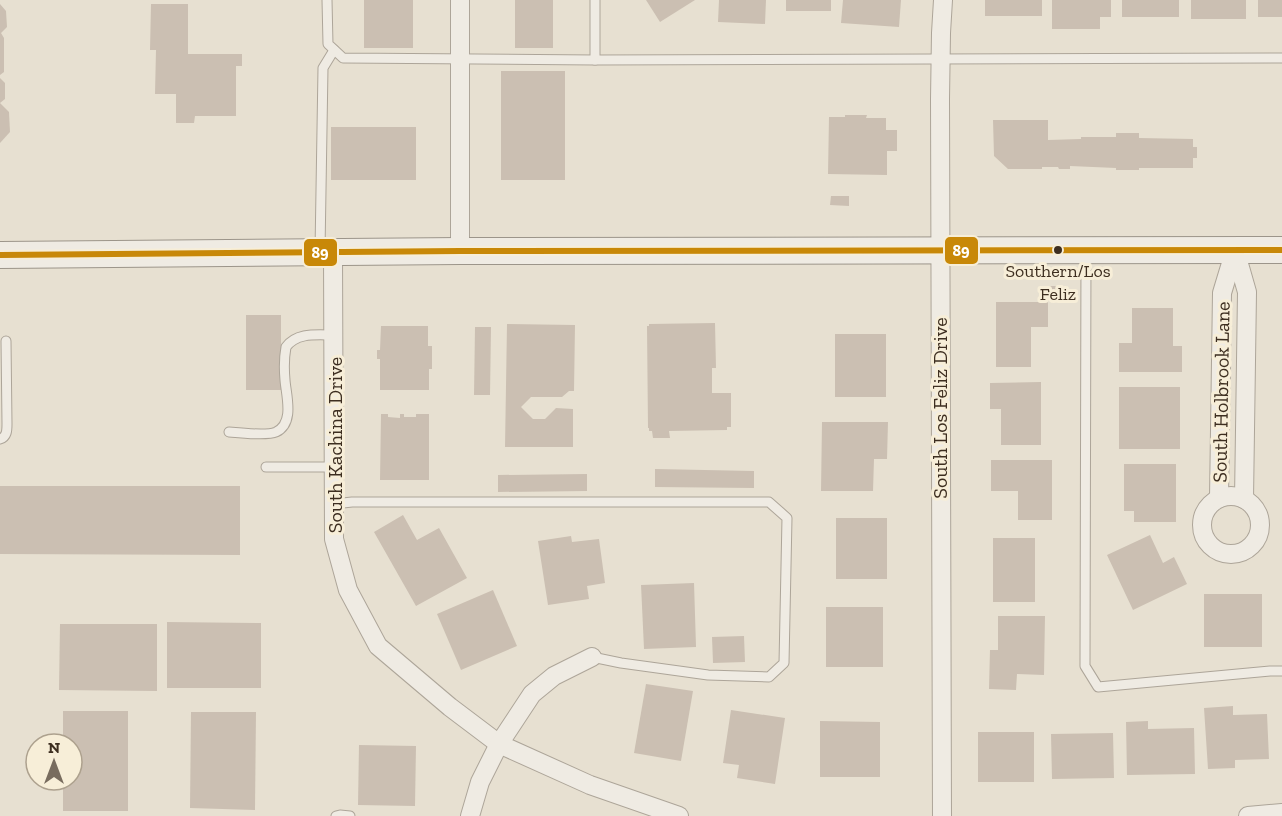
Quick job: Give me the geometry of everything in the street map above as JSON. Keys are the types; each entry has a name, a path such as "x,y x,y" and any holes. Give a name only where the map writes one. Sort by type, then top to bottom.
{"main road":[{"path":"0,255 460,251 1282,250"}],"street":[{"path":"460,0 460,251"},
{"name":"South Los Feliz Drive","path":"942,816 940,59 943,0"},
{"name":"South Holbrook Lane","path":"1219,498 1222,293 1235,250"},
{"name":"South Holbrook Lane","path":"1235,250 1247,292 1244,499"},
{"name":"South Kachina Drive","path":"327,252 334,335 334,539 348,590 378,646 450,707 499,744 590,785 679,816"},
{"name":"South Holbrook Lane","path":"1236,496 1244,499 1251,504 1259,519 1258,536 1246,549 1237,553 1228,554 1210,546 1201,529 1205,510 1219,498 1236,496"},
{"path":"470,816 480,782 499,744 532,694 554,676 592,657"},
{"path":"1248,816 1282,813"}],"lane":[{"path":"327,0 328,44 343,58 460,60 1282,58"},
{"path":"595,0 595,60"},
{"path":"327,252 322,68 334,50"},
{"path":"1086,250 1085,666 1098,687 1282,671"},
{"path":"229,432 268,434 277,432 288,414 285,380 286,347 294,339 303,336 334,335"},
{"path":"0,439 6,434 7,424 6,341"},
{"path":"266,467 334,467"},
{"path":"334,504 352,502 769,502 787,518 784,663 769,677 708,675 592,657"},
{"path":"336,816 350,816"}],"building":[{"path":"364,0 413,0 413,48 364,48"},
{"path":"515,0 553,0 553,48 515,48"},
{"path":"646,0 695,0 660,22"},
{"path":"719,0 766,0 765,24 718,22"},
{"path":"786,0 831,0 831,11 786,11"},
{"path":"843,0 901,0 899,27 841,23"},
{"path":"985,0 1042,0 1042,16 985,16"},
{"path":"1052,0 1111,0 1111,17 1100,17 1100,29 1052,29"},
{"path":"1122,0 1179,0 1179,17 1122,17"},
{"path":"1191,0 1246,0 1246,19 1191,19"},
{"path":"1258,0 1282,0 1282,17 1258,17"},
{"path":"0,4 6,11 7,27 1,33 4,38 4,72 0,75"},
{"path":"151,4 188,4 188,54 242,54 242,66 236,66 236,116 195,116 194,123 176,123 176,94 155,94 156,50 150,50"},
{"path":"501,71 565,71 565,180 501,180"},
{"path":"0,78 5,83 5,99 0,103"},
{"path":"0,103 9,112 10,132 0,143"},
{"path":"845,115 886,118 886,130 897,130 897,151 887,151 887,175 828,174 829,117 845,117"},
{"path":"993,120 1048,120 1048,140 1116,137 1116,133 1139,133 1139,138 1193,139 1193,147 1197,147 1197,158 1193,158 1193,168 1116,170 1116,168 1070,166 1070,169 1042,167 1042,169 1008,169 994,156"},
{"path":"331,127 416,127 416,180 331,180"},
{"path":"831,196 849,196 849,206 830,205"},
{"path":"1049,286 1067,286 1067,294 1049,294"},
{"path":"996,302 1048,302 1048,327 1031,327 1031,367 996,367"},
{"path":"1132,308 1173,308 1173,346 1182,346 1182,372 1119,372 1119,343 1132,343"},
{"path":"246,315 281,315 281,390 246,390"},
{"path":"715,323 716,368 712,368 712,393 731,393 731,427 727,427 727,430 669,431 670,438 653,438 652,431 648,428 647,326 649,324"},
{"path":"507,324 575,325 574,391 569,391 562,397 531,397 521,407 533,419 545,419 556,408 573,409 573,447 505,447"},
{"path":"381,326 428,326 428,346 432,346 429,390 380,390 380,359 377,359 377,350 380,350"},
{"path":"475,327 491,327 490,395 474,395"},
{"path":"835,334 886,334 886,397 835,397"},
{"path":"1041,382 1041,445 1001,445 1001,409 990,409 990,383"},
{"path":"1119,387 1180,387 1180,449 1119,449"},
{"path":"381,414 400,418 400,414 404,414 404,417 416,417 416,414 429,414 429,480 380,480"},
{"path":"822,422 888,422 887,459 874,459 873,491 821,491"},
{"path":"991,460 1052,460 1052,520 1018,520 1018,491 991,491"},
{"path":"1124,464 1176,464 1176,522 1134,522 1134,511 1124,511"},
{"path":"655,469 754,471 754,488 655,487"},
{"path":"587,474 587,491 498,492 498,475"},
{"path":"0,486 240,486 240,555 0,554"},
{"path":"403,515 417,540 439,528 467,578 416,606 374,532"},
{"path":"836,518 887,518 887,579 836,579"},
{"path":"1150,535 1163,563 1174,557 1187,584 1133,610 1107,555"},
{"path":"571,536 572,542 599,539 605,583 587,586 589,599 548,605 538,541"},
{"path":"993,538 1035,538 1035,602 993,602"},
{"path":"694,583 696,647 644,649 641,585"},
{"path":"493,590 517,646 461,670 437,614"},
{"path":"1204,594 1262,594 1262,647 1204,647"},
{"path":"826,607 883,607 883,667 826,667"},
{"path":"998,616 1045,616 1044,675 1017,674 1016,690 989,689 990,650 998,650"},
{"path":"167,622 261,623 261,688 167,688"},
{"path":"60,624 157,624 157,691 59,690"},
{"path":"744,636 745,662 713,663 712,637"},
{"path":"646,684 693,691 681,761 634,753"},
{"path":"1233,706 1233,715 1267,714 1269,759 1235,760 1235,768 1208,769 1204,708"},
{"path":"731,710 785,718 775,784 737,778 739,765 723,763"},
{"path":"63,711 128,711 128,811 63,811 63,792 84,792 84,732 63,732"},
{"path":"191,712 256,712 255,810 190,808"},
{"path":"820,721 880,722 880,777 820,777"},
{"path":"1148,721 1148,729 1194,728 1195,774 1127,775 1126,722"},
{"path":"978,732 1034,732 1034,782 978,782"},
{"path":"1113,733 1114,778 1052,779 1051,734"},
{"path":"359,745 416,746 415,806 358,805"}],"transit line":[{"name":"89","path":"0,255 460,251 1282,250"}],"place":[{"name":"Southern/Los Feliz","path":"1058,250"}]}
